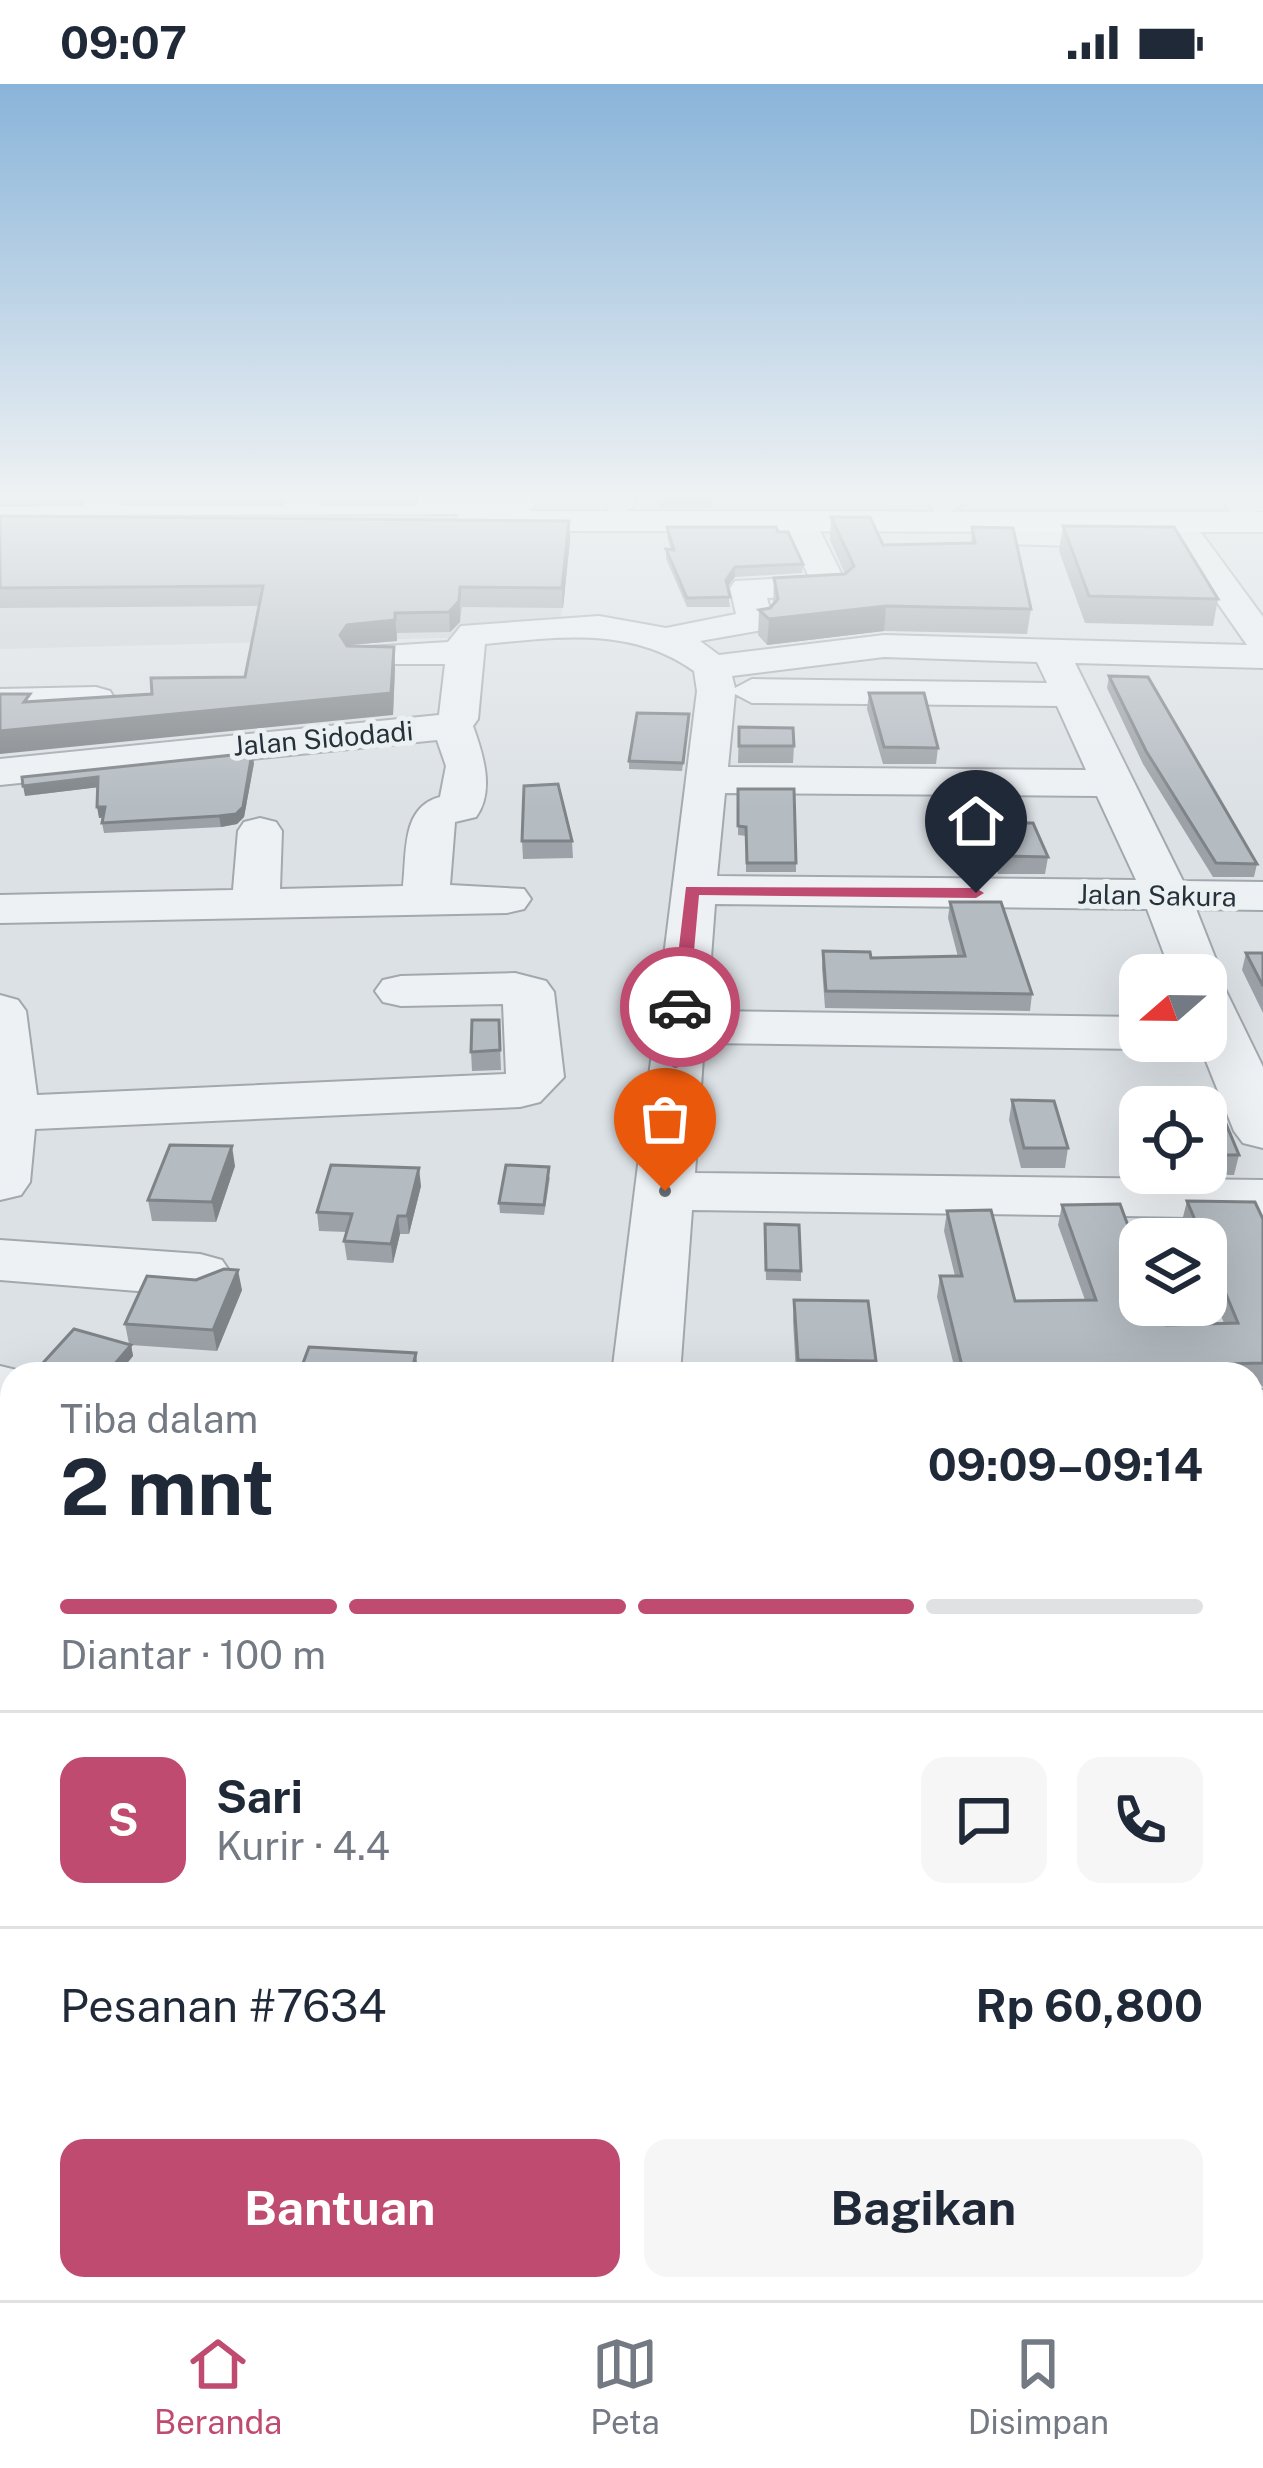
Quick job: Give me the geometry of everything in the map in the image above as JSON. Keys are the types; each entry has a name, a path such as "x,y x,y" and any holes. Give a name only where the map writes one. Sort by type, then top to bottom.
{"street":[{"path":"366,656 463,652 467,638 474,634 652,632 755,621 750,601"},
{"path":"652,632 714,679 1070,694"},
{"path":"714,679 884,646 1263,657"},
{"path":"1050,650 1166,895 1189,954"},
{"name":"Jalan Sidodadi","path":"0,772 453,725 458,718 463,652"},
{"path":"647,1362 714,679"},
{"path":"0,701 96,699"},
{"path":"425,900 433,818 441,811 461,808 467,766 453,725"},
{"path":"705,780 1111,784"},
{"path":"254,904 262,861 260,831"},
{"name":"Jalan Sakura","path":"692,890 1263,896"},
{"path":"0,909 507,898"},
{"path":"11,1113 520,1090 536,1077 527,992 515,988 401,992"},
{"path":"0,1011 11,1062 11,1113 0,1182"},
{"path":"678,1027 1119,1034"},
{"path":"1227,1056 1263,1131"},
{"path":"665,1191 1263,1199"},
{"path":"0,1260 200,1275"}],"shaded area":[{"path":"0,601 563,601 559,635 0,649"}],"building":[{"path":"260,601 459,601 449,612 395,613 395,620 347,625 340,635 347,646 394,647 391,693 0,731 0,694 30,694 24,702 152,694 151,678 245,677"},
{"path":"776,601 1029,601 1031,609 886,606 769,619 759,610"},
{"path":"1109,676 1148,677 1257,864 1216,863 1146,751"},
{"path":"869,693 924,693 938,748 884,747"},
{"path":"637,713 689,714 683,763 629,761"},
{"path":"739,727 793,728 794,746 739,746"},
{"path":"252,753 243,807 236,814 102,823 105,807 97,807 98,777 23,786 22,777"},
{"path":"558,784 572,841 522,841 524,786"},
{"path":"738,789 794,789 796,863 747,863 746,827 738,826"},
{"path":"988,823 1033,823 1048,857 1001,856"},
{"path":"950,902 1001,902 1032,994 826,991 823,951 870,952 871,958 965,956"},
{"path":"1246,953 1263,953 1263,986"},
{"path":"472,1020 499,1020 500,1050 471,1052"},
{"path":"1012,1100 1054,1101 1068,1148 1024,1148"},
{"path":"1227,1126 1239,1155 1227,1155"},
{"path":"170,1145 232,1146 212,1202 148,1200"},
{"path":"331,1165 419,1168 407,1216 398,1216 391,1244 344,1241 352,1214 317,1212"},
{"path":"506,1165 549,1167 544,1205 499,1203"},
{"path":"1187,1201 1255,1202 1263,1219 1263,1362 961,1362 940,1276 962,1276 947,1211 991,1210 1015,1301 1096,1300 1062,1205 1120,1204 1125,1218 1119,1218 1119,1326 1238,1323 1227,1297 1227,1218 1194,1218"},
{"path":"765,1224 799,1225 801,1271 766,1270"},
{"path":"224,1269 238,1270 213,1330 125,1324 147,1276 196,1280"},
{"path":"794,1300 868,1301 876,1361 798,1360"},
{"path":"74,1329 131,1345 116,1362 44,1362"},
{"path":"309,1347 416,1353 414,1362 303,1362"}],"way so far":[{"path":"665,1191 680,1007"}],"route":[{"path":"680,1007 692,890 976,893"}]}
